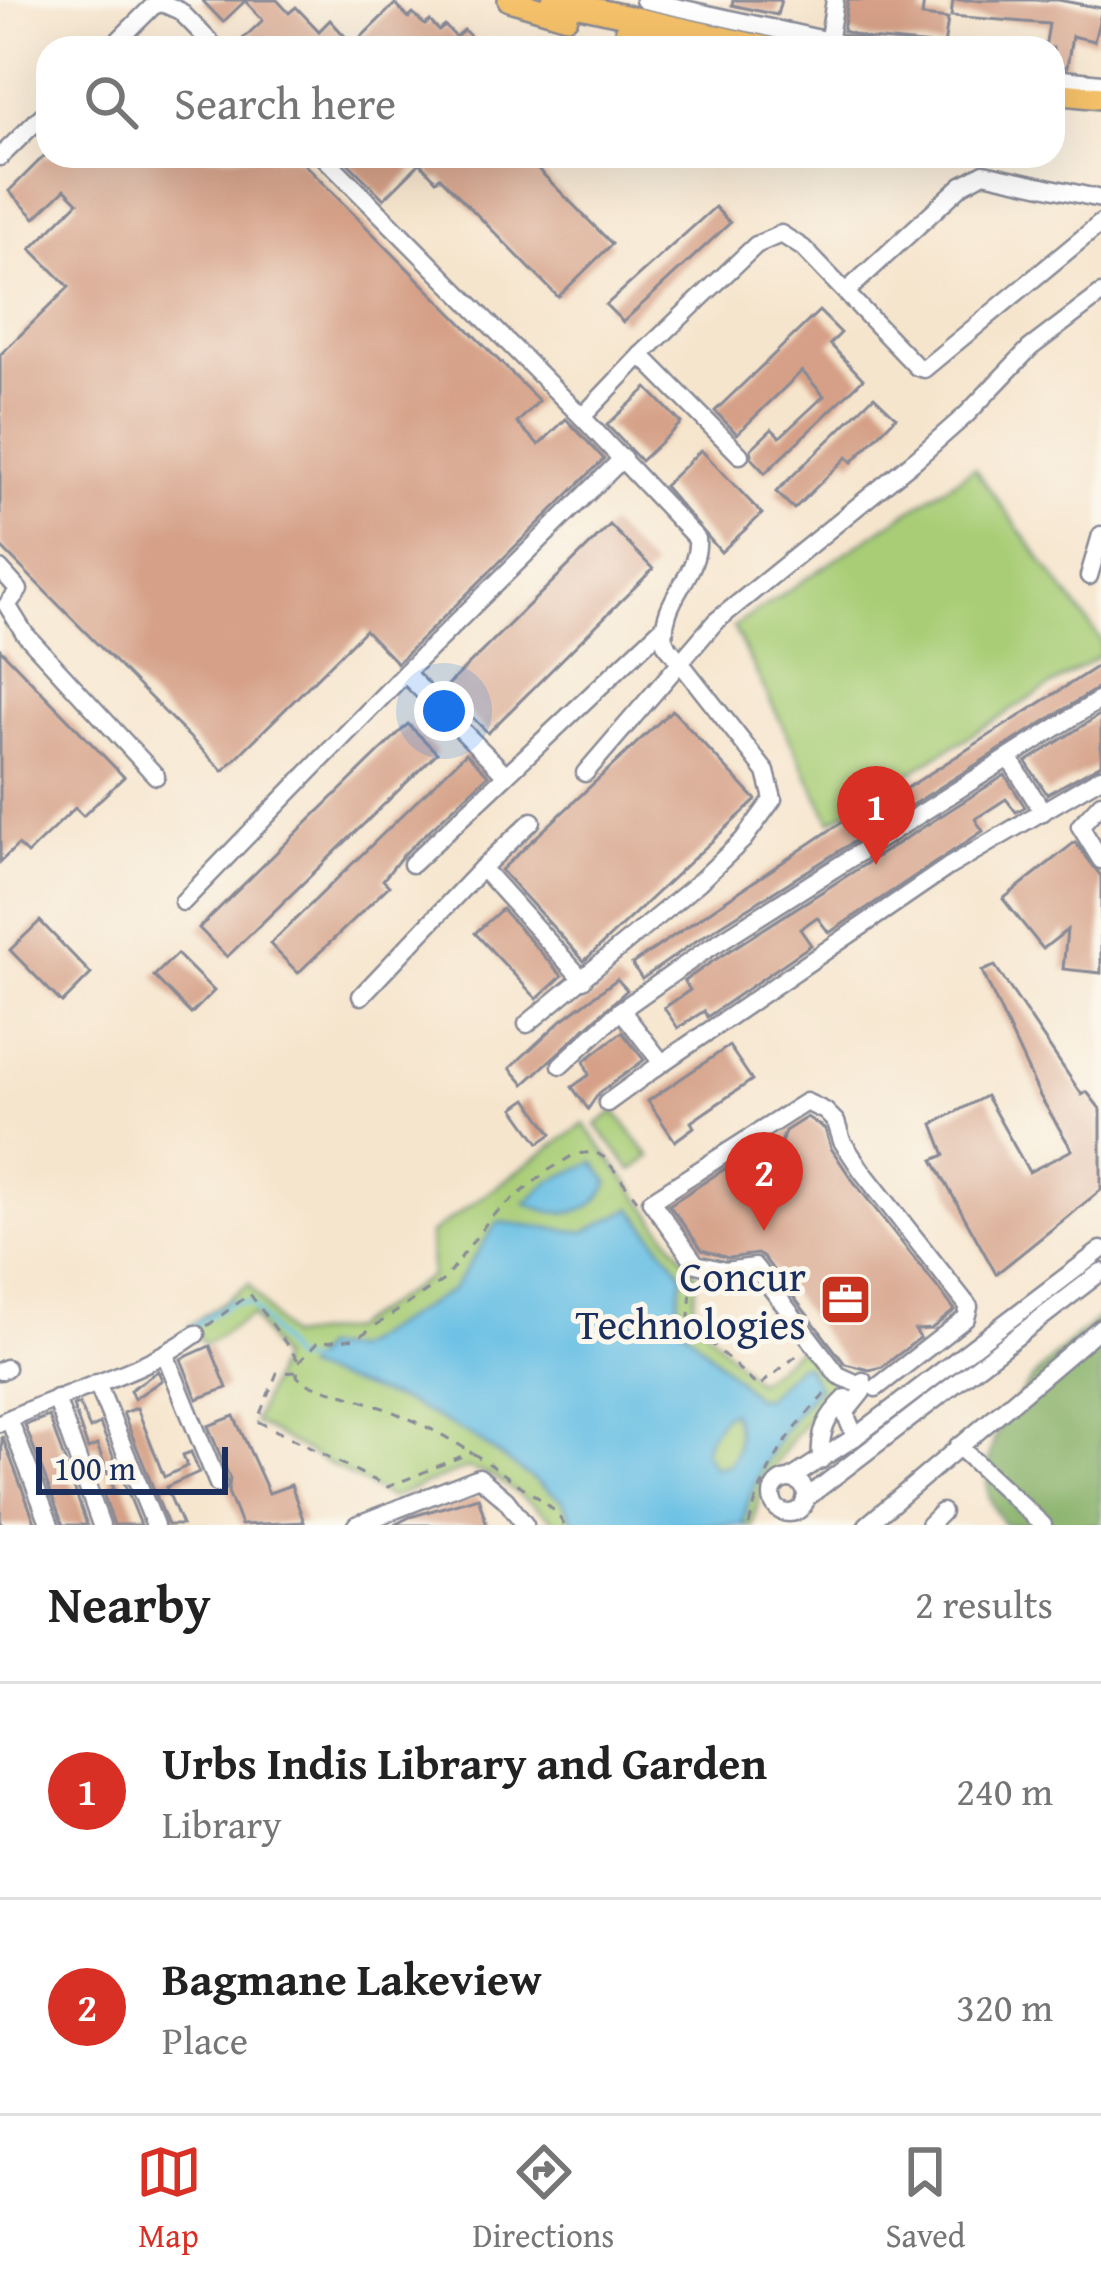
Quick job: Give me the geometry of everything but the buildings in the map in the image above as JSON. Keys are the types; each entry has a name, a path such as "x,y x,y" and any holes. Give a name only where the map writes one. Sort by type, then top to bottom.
{"main road":[{"path":"509,0 649,36"},
{"path":"557,1 715,36"},
{"path":"1065,94 1101,98"},
{"path":"1065,108 1101,112"}],"street":[{"path":"644,0 794,36"},
{"path":"828,36 835,0"},
{"path":"123,36 153,6 163,3 180,11 205,36"},
{"path":"1065,79 1101,83"},
{"path":"0,158 36,122"},
{"path":"335,168 623,458 697,539 694,561 670,600 663,627 665,643 766,772 772,799 742,840 527,1024"},
{"path":"846,292 962,185 984,173 1101,199"},
{"path":"582,417 756,245 781,234 803,248 917,367 925,369 1101,223"},
{"path":"585,772 715,622 916,459 968,414 1030,348 1101,294"},
{"path":"641,355 740,454"},
{"path":"183,902 623,458"},
{"path":"1089,576 1101,535"},
{"path":"0,569 19,590 8,605 25,634 156,776"},
{"path":"412,864 663,627"},
{"path":"406,673 506,775"},
{"path":"561,1065 621,1010 763,912 1101,699"},
{"path":"1009,758 1042,812"},
{"path":"607,1103 948,867 1101,777"},
{"path":"1101,803 1080,826 1101,860"},
{"path":"361,996 532,821"},
{"path":"482,868 583,980"},
{"path":"621,1010 662,1063"},
{"path":"821,1460 819,1436 829,1415 966,1318 969,1307 855,1161 836,1122 806,1102 651,1201 696,1264 725,1271 755,1267 838,1375 864,1388"},
{"path":"766,1525 776,1486 855,1437 1101,1250"},
{"path":"773,1501 778,1509 795,1512 1101,1272"},
{"path":"867,1525 1101,1327"},
{"path":"50,1525 4,1421 165,1354 196,1334"},
{"path":"165,1354 218,1484"},
{"path":"97,1383 155,1525"},
{"path":"855,1437 844,1413 864,1388"},
{"path":"56,1398 101,1525"},
{"path":"958,1447 1043,1525"},
{"path":"356,1525 479,1477 525,1525"},
{"path":"790,1479 804,1488 795,1512"}],"path":[{"path":"564,1525 552,1509 473,1452 411,1416 304,1383 297,1372 299,1362 317,1343 357,1338 445,1279 491,1217 575,1154 596,1152 605,1158 642,1208"},
{"path":"692,1274 690,1319 758,1387 802,1351"},
{"path":"196,1334 250,1294 299,1362"},
{"path":"297,1372 277,1373 257,1421 388,1487 473,1452"},
{"path":"748,1525 756,1493 797,1422 831,1388"}],"green space":[{"path":"974,468 1101,640 1101,655 831,821 733,627"},
{"path":"615,1111 650,1157 632,1171 596,1125"},
{"path":"584,1124 697,1275 692,1314 756,1382 806,1343 837,1391 784,1451 764,1486 752,1525 554,1525 494,1477 467,1468 390,1498 254,1422 279,1359 252,1315 204,1345 190,1325 249,1284 288,1337 349,1329 431,1276 430,1234"},
{"path":"1101,1316 1101,1525 1004,1525 988,1491 995,1438 1041,1370"}],"water":[{"path":"594,1162 609,1182 585,1209 551,1212 526,1203 549,1182"},
{"path":"632,1208 683,1274 678,1300 681,1325 755,1397 765,1398 798,1365 806,1366 818,1387 771,1452 743,1525 576,1525 562,1500 475,1438 408,1403 304,1369 321,1348 353,1349 452,1290 498,1222 584,1232","holes":["731,1411 736,1452 729,1465 714,1468 704,1451 708,1440"]}],"waterway":[{"path":"189,1329 231,1302 251,1303 292,1360 313,1364"}],"place":[{"name":"Urbs Indis Library and Garden","path":"876,865"},
{"name":"Bagmane Lakeview","path":"764,1231"},
{"name":"Concur Technologies","path":"845,1299"}]}
